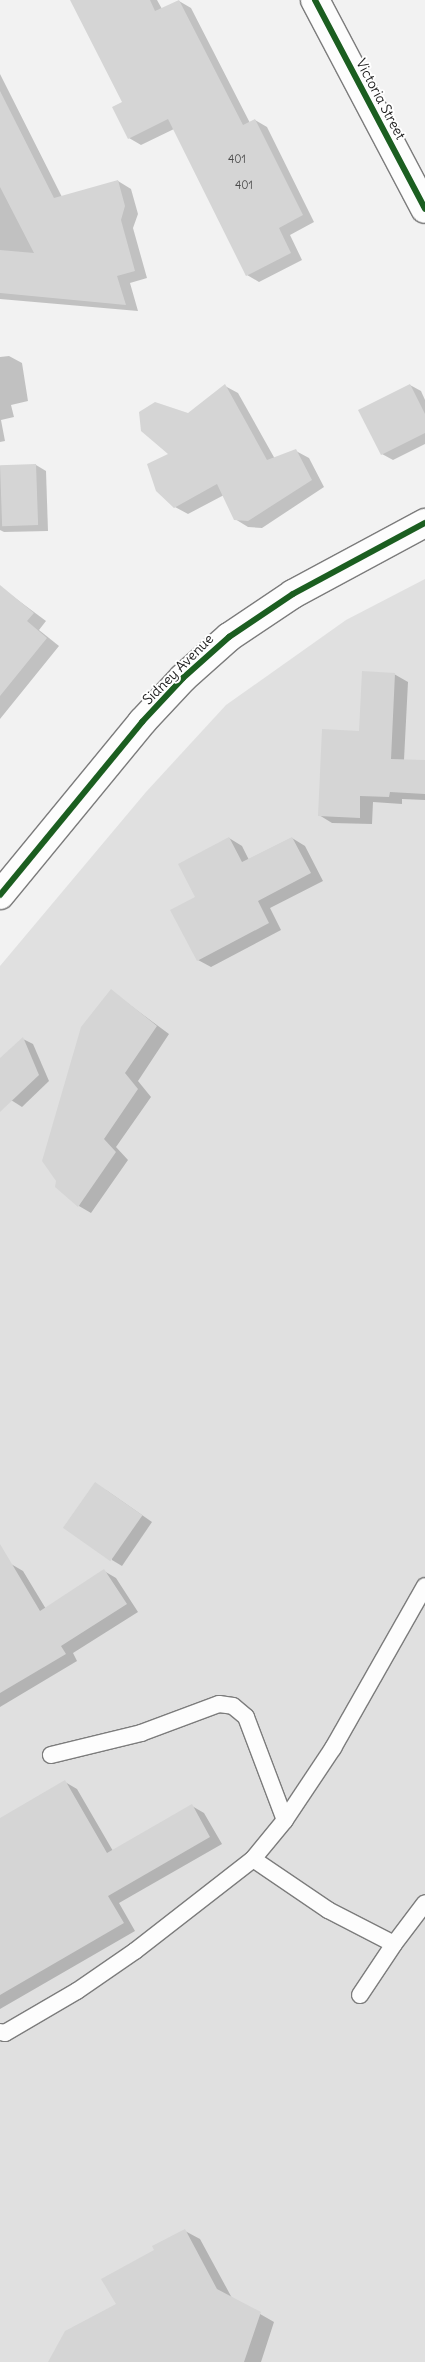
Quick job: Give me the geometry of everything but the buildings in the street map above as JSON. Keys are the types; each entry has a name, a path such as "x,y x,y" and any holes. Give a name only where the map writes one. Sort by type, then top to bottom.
{"street":[{"name":"Victoria Street","path":"315,0 425,209"},
{"name":"Sidney Avenue","path":"0,895 142,722 183,678 228,636 293,594 425,523"}],"lane":[{"path":"2,2035 77,1991 135,1951 253,1859 285,1820 333,1748 425,1586"},
{"path":"51,1755 141,1732 219,1704 233,1706 246,1717 285,1820"},
{"path":"253,1859 328,1910 394,1944"},
{"path":"360,1995 394,1944 425,1903"}],"shaded area":[{"path":"425,579 425,2362 0,2362 0,966 146,792 226,705 346,620"}],"cycle path":[{"path":"315,0 425,209"},
{"path":"0,895 142,722 183,678 229,637 293,594 425,523"}]}
